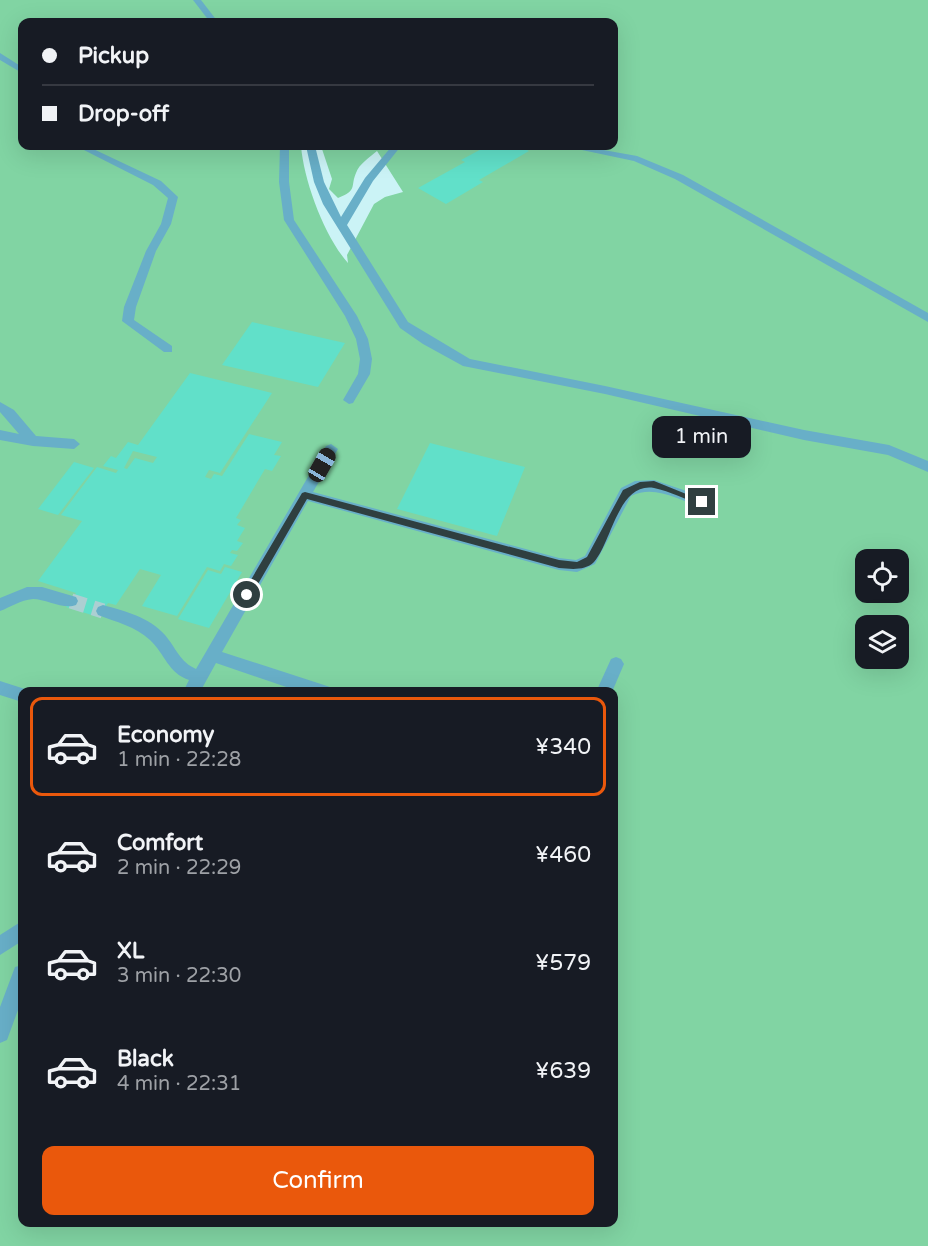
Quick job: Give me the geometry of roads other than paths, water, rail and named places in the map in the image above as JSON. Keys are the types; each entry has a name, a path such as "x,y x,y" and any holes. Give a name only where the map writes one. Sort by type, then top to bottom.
{"street":[{"path":"197,0 211,18"},
{"path":"0,56 18,68"},
{"path":"88,150 157,183 173,197 166,224 151,251 130,307 128,321 168,349"},
{"path":"284,150 284,182 289,220 351,316 362,339 366,359 364,374 349,400"},
{"path":"311,150 319,182 340,225 404,325 427,341 467,363 605,390 804,435 890,450 928,467"},
{"path":"340,225 369,180 394,150"},
{"path":"589,150 637,159 679,177 928,318"},
{"path":"0,406 9,412 16,424 33,441"},
{"path":"0,435 33,441 74,444"},
{"path":"194,687 331,449"},
{"path":"305,495 559,564 578,566 590,560 626,492 640,485 654,484 702,502"},
{"path":"0,605 18,594 41,592 70,601"},
{"path":"103,611 135,621 153,633 166,648 170,660 176,666 183,672 199,677"},
{"path":"212,655 309,687"},
{"path":"606,687 616,664"},
{"path":"0,688 18,694"},
{"path":"0,946 18,933"},
{"path":"0,1033 18,985"}],"tunnel":[{"path":"71,601 103,611"}]}
